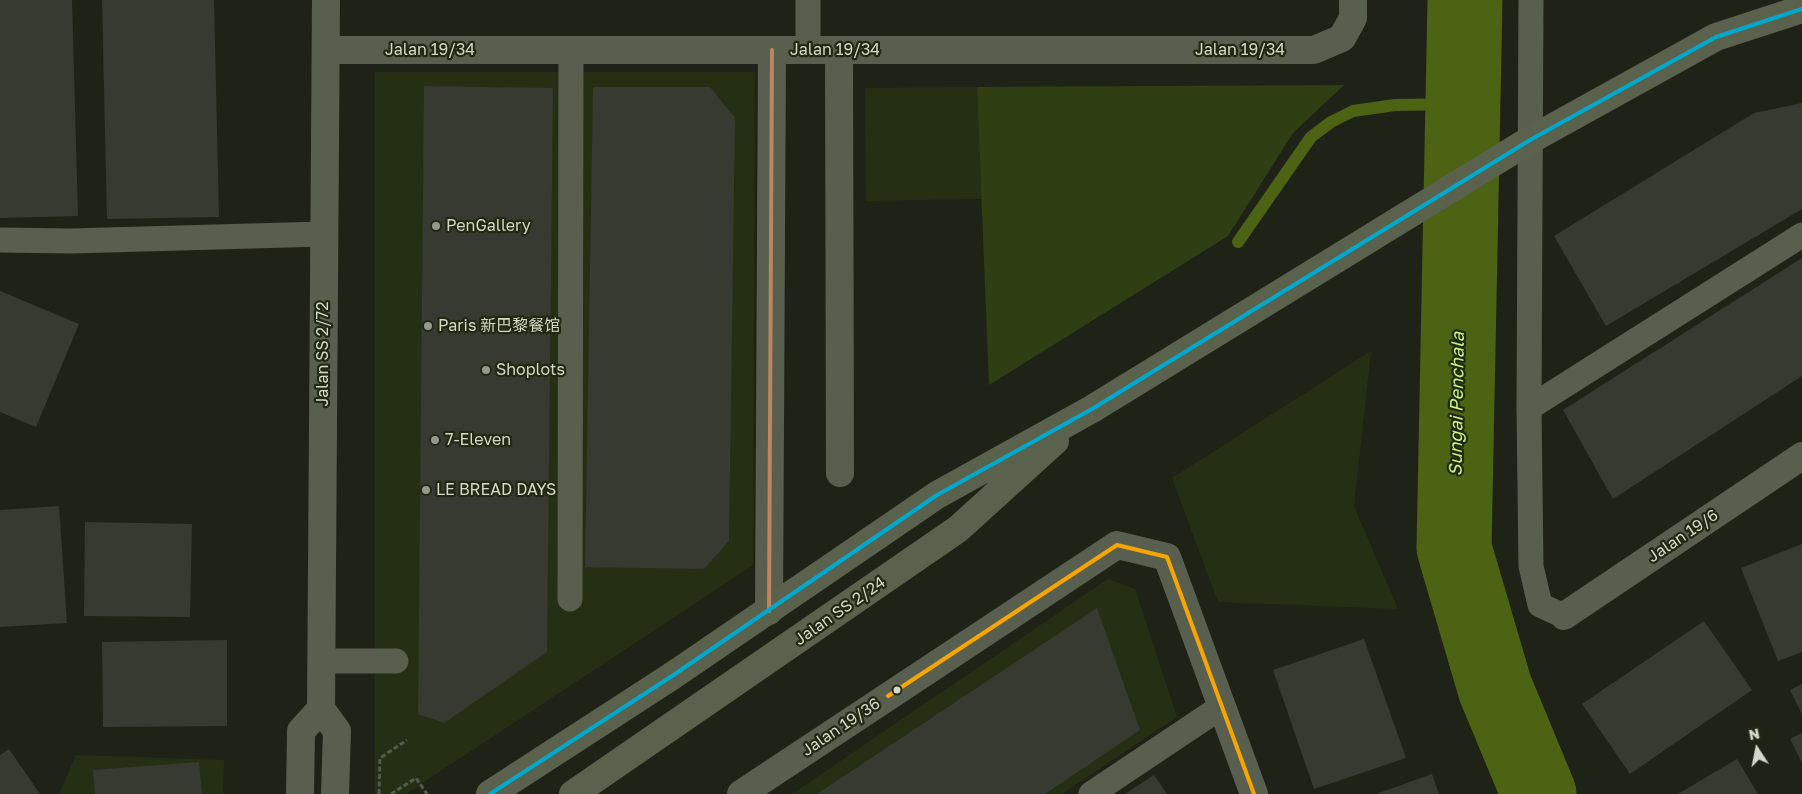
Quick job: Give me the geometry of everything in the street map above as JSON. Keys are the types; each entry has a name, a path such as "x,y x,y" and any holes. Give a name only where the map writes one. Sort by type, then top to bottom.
{"main road":[{"name":"Jalan SS 2/24","path":"490,794 672,676 937,495 1092,409 1521,146 1716,37 1802,9"},
{"name":"Jalan SS 2/24","path":"573,794 958,529 1092,409"}],"street":[{"name":"Jalan SS 2/72","path":"320,708 326,0"},
{"name":"Jalan 19/34","path":"326,50 1314,50 1342,38 1353,18 1352,0"},
{"path":"769,611 772,50"},
{"path":"839,50 840,473"},
{"name":"Jalan 19/6","path":"1564,616 1802,456"},
{"name":"Jalan 19/36","path":"741,794 1117,545 1167,558 1221,707"},
{"path":"1221,707 1254,794"},
{"path":"300,794 302,730 320,708 337,731 335,794"}],"lane":[{"path":"808,0 808,50"},
{"path":"1531,0 1521,146 1529,408 1531,566 1540,604 1564,616"},
{"path":"570,599 571,50"},
{"path":"0,240 71,241 324,234"},
{"path":"1529,408 1802,235"},
{"path":"321,661 396,661"},
{"path":"1091,794 1221,707"}],"path":[{"path":"379,794 380,758 407,740"},
{"path":"391,794 416,778 427,794"}],"shaded area":[{"path":"375,72 755,72 753,565 406,794 375,794"},
{"path":"1344,85 1293,133 1228,236 989,385 977,87"},
{"path":"977,87 982,199 866,201 865,88"},
{"path":"1371,351 1354,506 1398,609 1218,602 1172,478"},
{"path":"1108,579 1135,589 1177,717 1062,794 792,794"},
{"path":"76,755 224,760 223,794 59,794"}],"building":[{"path":"0,0 72,0 78,216 0,218"},
{"path":"102,0 214,0 219,217 107,219"},
{"name":"Shoplots","path":"424,86 553,88 547,652 444,723 418,714"},
{"path":"593,87 710,87 735,118 729,541 704,569 585,567"},
{"path":"1802,103 1802,209 1606,326 1554,236 1754,113"},
{"path":"1802,258 1802,376 1613,499 1563,410"},
{"path":"0,291 79,324 36,427 0,412"},
{"path":"59,506 67,623 0,627 0,510"},
{"path":"85,522 192,524 190,617 84,616"},
{"path":"1802,544 1802,652 1778,661 1741,568"},
{"path":"1097,608 1140,730 1045,794 817,794"},
{"path":"1704,621 1752,690 1630,774 1582,704"},
{"path":"1364,639 1406,758 1314,789 1273,670"},
{"path":"227,640 227,726 103,727 102,642"},
{"path":"1802,684 1802,714 1790,690"},
{"path":"1802,733 1802,763 1790,739"},
{"path":"9,749 40,794 0,794 0,755"},
{"path":"1737,759 1758,794 1678,794"},
{"path":"199,762 202,794 95,794 93,770"},
{"path":"1432,774 1439,794 1376,794"},
{"path":"1154,775 1167,794 1125,794"}],"waterway":[{"name":"Sungai Penchala","path":"1465,0 1454,548 1495,688 1539,794"},
{"path":"1238,242 1311,137 1331,122 1353,111 1395,105 1463,104"}],"transit line":[{"path":"490,794 672,676 937,495 1092,409 1530,140 1716,37 1802,9"},
{"path":"769,611 772,50"},
{"path":"888,696 1117,545 1167,557 1254,794"}],"place":[{"name":"PenGallery","path":"436,226"},
{"name":"Paris 新巴黎餐馆","path":"428,326"},
{"name":"Shoplots","path":"486,370"},
{"name":"7-Eleven","path":"435,440"},
{"name":"LE BREAD DAYS","path":"426,490"}]}
